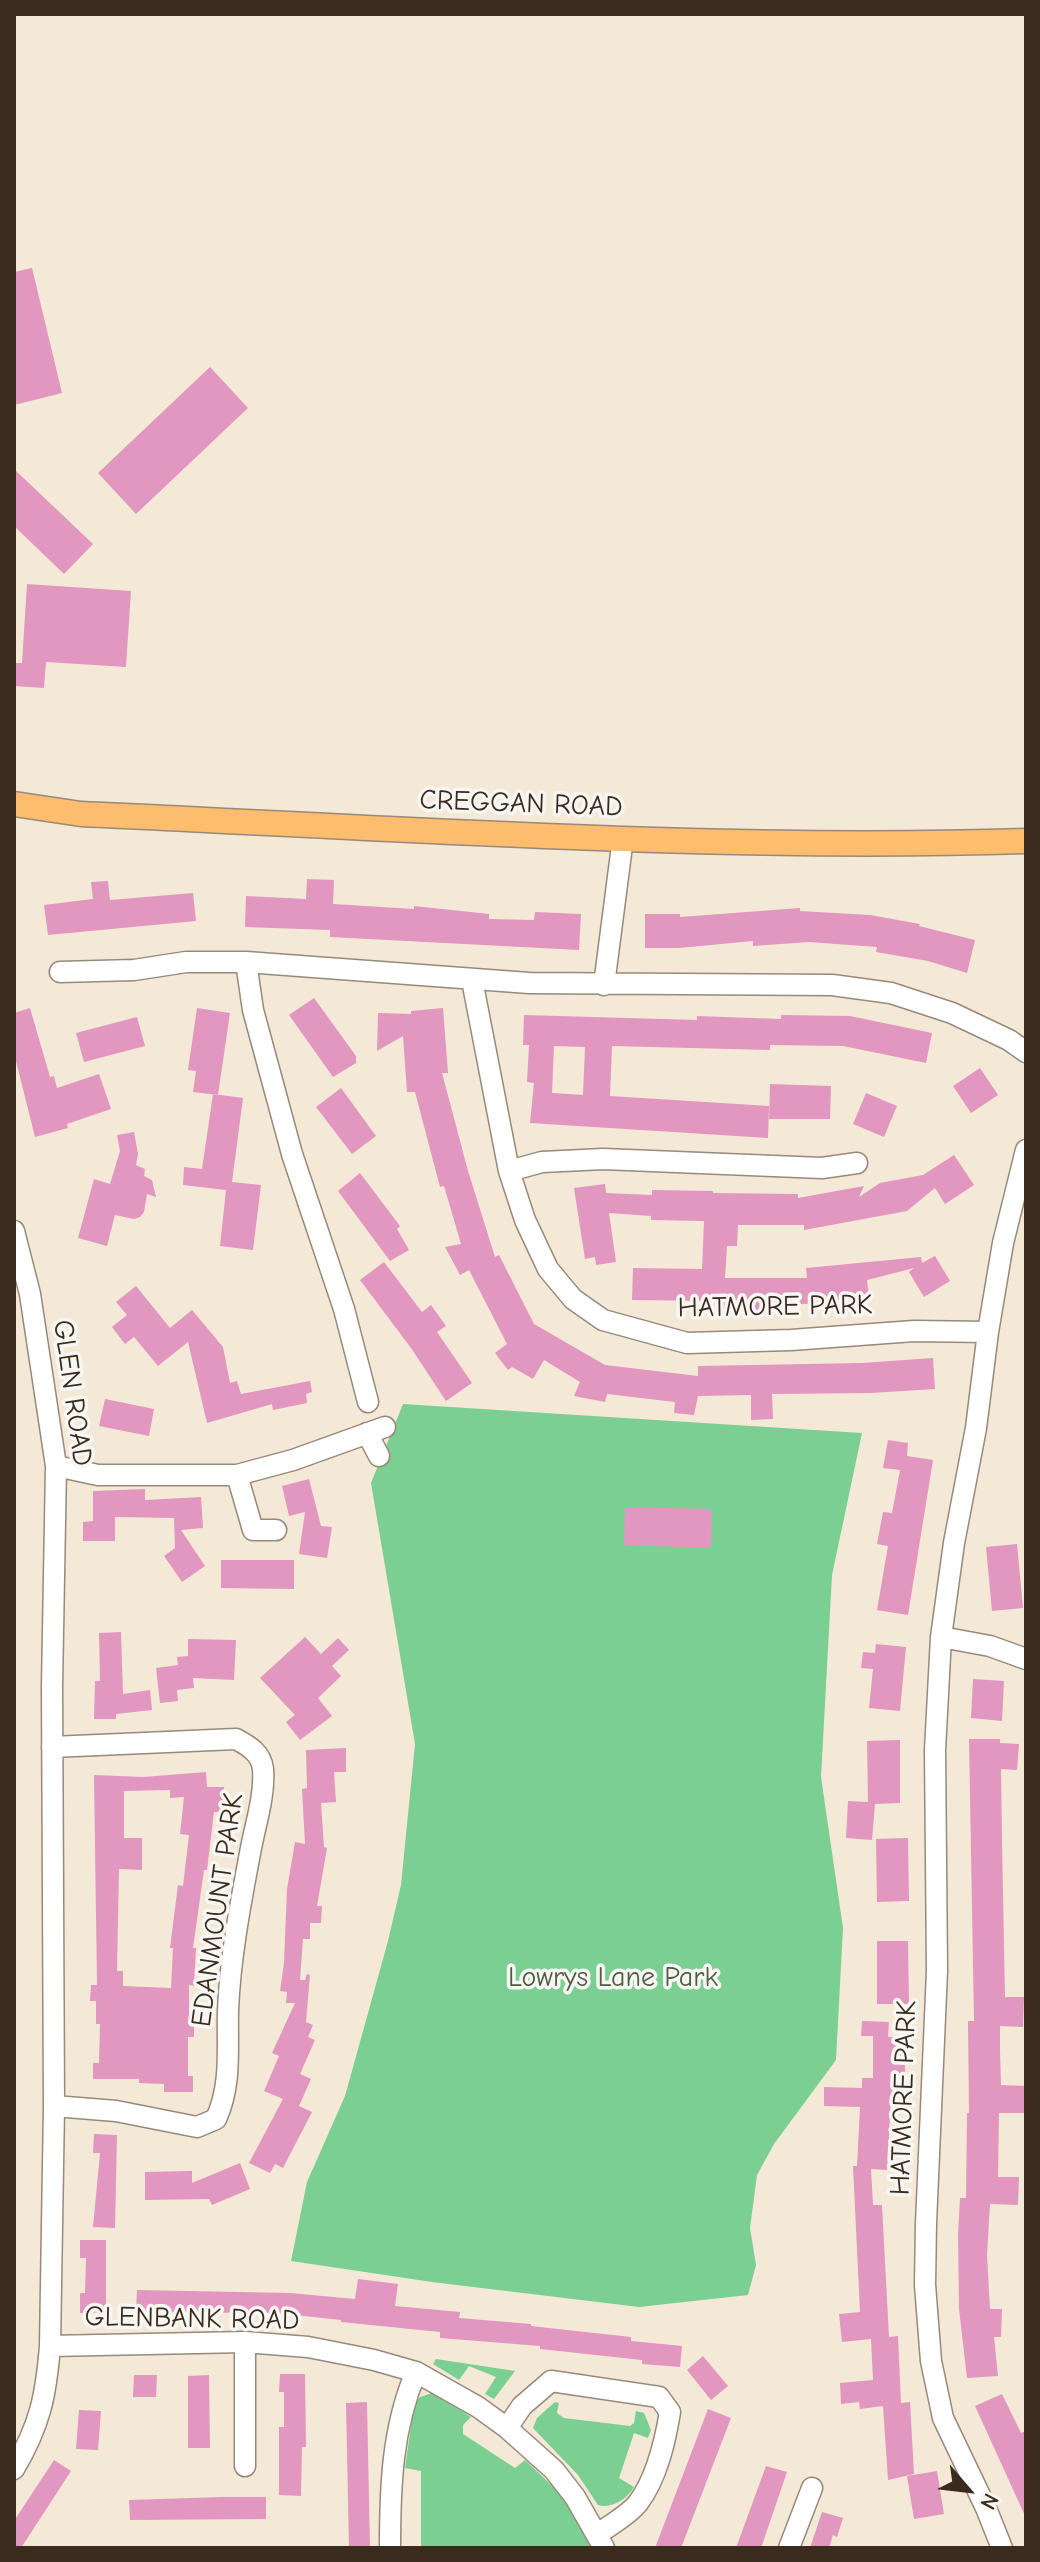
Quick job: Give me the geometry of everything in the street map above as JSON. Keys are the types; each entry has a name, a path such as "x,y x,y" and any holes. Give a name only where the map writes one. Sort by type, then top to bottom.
{"main road":[{"name":"CREGGAN ROAD","path":"14,804 81,814 623,838 878,844 1026,841"}],"street":[{"path":"604,985 623,838"},
{"path":"60,972 134,970 186,962 246,962 472,980 604,985 832,985 891,993 952,1013 1009,1040 1026,1052"},
{"path":"246,962 253,1010 292,1154 344,1309 368,1402"},
{"name":"HATMORE PARK","path":"472,980 509,1171 525,1220 548,1269 573,1299 603,1320 687,1343 791,1340 914,1331 988,1332"},
{"name":"HATMORE PARK","path":"1002,2548 943,2418 931,2361 926,2223 937,1971 935,1750 941,1637 954,1543 983,1386 988,1332 1003,1243 1026,1150"},
{"path":"509,1171 542,1162 603,1159 822,1168 857,1163"},
{"name":"GLEN ROAD","path":"14,1231 30,1294 56,1466 50,2346 47,2384 38,2423 14,2469"},
{"path":"56,1466 98,1475 237,1475 293,1460 376,1430 379,1456"},
{"path":"237,1475 245,1531 276,1530"},
{"path":"941,1637 990,1646 1026,1659"},
{"name":"EDANMOUNT PARK","path":"52,1747 236,1739 253,1749 262,1764 263,1785 242,1900 228,2009 225,2099 216,2119 197,2127 116,2111 54,2106"},
{"path":"245,2342 245,2466"},
{"name":"GLENBANK ROAD","path":"50,2346 245,2342 308,2347 416,2372 478,2407 554,2470 575,2497 600,2542 637,2505 666,2439 670,2412 659,2397 551,2381 522,2406 507,2428"},
{"path":"390,2548 393,2462 403,2403 416,2372"},
{"path":"789,2548 812,2488"}],"green space":[{"name":"Lowrys Lane Park","path":"403,1404 862,1433 832,1575 821,1777 843,1928 836,2060 774,2144 757,2175 750,2228 756,2265 748,2295 639,2307 291,2261 307,2182 345,2096 401,1885 415,1744 371,1483"},
{"path":"436,2359 515,2371 494,2399 485,2394 496,2377 469,2366 459,2380 433,2364"},
{"path":"432,2393 471,2417 463,2425 463,2434 515,2468 525,2460 566,2499 593,2548 421,2548 421,2471 405,2468 414,2405 420,2397"},
{"path":"555,2402 559,2403 557,2413 564,2418 630,2426 634,2423 636,2411 644,2413 651,2430 648,2438 634,2433 619,2478 634,2487 623,2499 609,2506 598,2505 578,2475 533,2428 537,2418"}],"building":[{"path":"32,268 62,393 14,405 14,272"},
{"path":"210,367 248,408 136,514 98,473"},
{"path":"14,469 93,544 64,574 14,526"},
{"path":"27,584 131,591 126,667 46,662 44,688 14,686 14,663 22,663"},
{"path":"307,879 334,880 333,904 414,909 414,906 489,914 489,919 534,920 535,912 581,914 579,950 330,937 330,930 245,927 246,896 306,899"},
{"path":"108,881 110,900 193,893 196,921 48,935 44,905 93,899 91,882"},
{"path":"800,908 800,911 870,915 920,924 975,940 967,973 928,961 876,952 877,947 809,942 753,946 753,941 645,948 645,914 680,914 680,917"},
{"path":"314,998 356,1056 356,1063 333,1077 289,1015"},
{"path":"30,1008 50,1077 54,1076 57,1088 99,1074 111,1109 67,1124 68,1128 35,1137 14,1053 14,1013"},
{"path":"197,1008 230,1013 218,1095 193,1092 196,1071 188,1070"},
{"path":"443,1008 448,1073 442,1073 468,1171 495,1257 499,1255 534,1324 605,1365 698,1376 698,1366 862,1363 933,1358 935,1389 772,1394 773,1419 751,1420 751,1395 698,1396 694,1415 674,1413 675,1402 607,1394 605,1402 574,1396 580,1382 544,1360 533,1379 512,1367 508,1370 495,1353 507,1344 469,1270 460,1275 445,1247 461,1244 444,1186 440,1187 415,1092 407,1092 403,1036 377,1051 378,1013 411,1014 411,1011"},
{"path":"524,1015 697,1020 697,1016 781,1019 781,1015 850,1016 932,1033 926,1063 843,1046 770,1045 770,1050 612,1046 610,1096 769,1106 768,1138 530,1123 534,1083 527,1082 529,1045 523,1045","holes":["554,1046 585,1047 583,1095 552,1093"]},
{"path":"137,1017 145,1046 84,1062 76,1033"},
{"path":"980,1068 998,1095 971,1113 953,1086"},
{"path":"770,1084 831,1086 830,1119 769,1119"},
{"path":"341,1088 376,1136 352,1154 316,1107"},
{"path":"866,1093 897,1106 884,1137 853,1124"},
{"path":"213,1094 243,1098 232,1182 261,1185 253,1250 220,1246 226,1190 183,1185 184,1167 202,1169"},
{"path":"134,1132 138,1154 136,1165 145,1169 144,1176 152,1180 156,1197 147,1194 140,1217 134,1219 115,1215 107,1246 78,1238 94,1179 110,1184 120,1151 117,1135"},
{"path":"954,1155 974,1185 945,1204 935,1188 907,1211 804,1230 804,1225 738,1225 737,1246 727,1246 725,1278 807,1278 806,1268 921,1257 922,1263 935,1256 950,1281 924,1297 909,1272 914,1268 867,1280 869,1298 783,1306 783,1312 718,1311 718,1301 632,1300 633,1268 702,1269 704,1221 651,1220 651,1216 609,1213 616,1262 596,1265 595,1257 585,1259 574,1188 605,1184 606,1193 652,1195 652,1190 713,1191 798,1194 798,1198 864,1186 859,1197 880,1183 923,1175"},
{"path":"360,1173 400,1226 397,1229 409,1250 390,1261 338,1191"},
{"path":"384,1262 422,1312 431,1305 446,1326 437,1332 472,1383 446,1401 360,1280"},
{"path":"136,1286 170,1328 192,1310 223,1347 230,1383 237,1381 241,1394 310,1381 312,1392 306,1394 307,1403 273,1410 272,1404 207,1423 188,1342 158,1366 134,1337 125,1344 112,1327 127,1315 116,1302"},
{"path":"105,1399 154,1409 149,1436 99,1426"},
{"path":"888,1440 908,1443 907,1456 933,1460 908,1615 877,1610 888,1546 877,1544 883,1512 892,1513 900,1470 883,1468"},
{"path":"309,1479 321,1526 332,1527 327,1558 299,1554 305,1512 289,1516 282,1486"},
{"path":"145,1489 145,1500 201,1497 203,1528 181,1530 205,1566 182,1582 164,1556 175,1548 174,1518 115,1517 115,1541 83,1541 83,1522 93,1521 93,1491"},
{"path":"625,1507 712,1509 711,1548 624,1545"},
{"path":"1017,1544 1023,1608 992,1611 986,1547"},
{"path":"221,1560 294,1560 294,1589 221,1588"},
{"path":"121,1632 123,1694 150,1690 152,1710 116,1714 116,1719 94,1719 95,1681 100,1681 99,1633"},
{"path":"305,1637 321,1654 338,1638 349,1650 332,1666 341,1676 318,1698 332,1716 300,1740 286,1722 295,1715 260,1678"},
{"path":"188,1639 236,1640 234,1680 193,1678 194,1688 177,1690 178,1701 160,1703 156,1668 178,1665 177,1657 188,1656"},
{"path":"876,1644 906,1647 900,1711 869,1708 873,1669 861,1668 863,1652 875,1653"},
{"path":"973,1679 1004,1681 1002,1721 971,1718"},
{"path":"969,1739 1000,1739 1000,1743 1019,1744 1017,1770 1001,1769 1002,1841 1005,1997 1024,1997 1023,2027 1000,2026 1000,2052 1001,2085 1025,2086 1024,2113 999,2113 998,2177 1019,2177 1018,2205 990,2204 987,2255 990,2309 1002,2309 1001,2337 994,2337 998,2376 967,2378 959,2309 958,2235 960,2198 966,2198 968,2021 974,2021"},
{"path":"900,1740 900,1803 875,1804 872,1840 846,1838 848,1801 868,1802 867,1741"},
{"path":"346,1748 346,1772 334,1772 336,1802 321,1803 324,1847 327,1848 317,1906 322,1906 321,1923 310,1923 310,1939 303,1939 300,1980 310,1975 306,2022 313,2025 308,2037 315,2040 300,2074 311,2079 299,2106 312,2112 283,2168 275,2164 270,2173 249,2163 283,2099 264,2091 279,2056 272,2053 295,2003 286,2003 287,1992 280,1991 287,1889 295,1842 305,1844 302,1789 307,1788 306,1750"},
{"path":"206,1772 207,1787 224,1787 223,1812 214,1812 193,1948 196,1948 194,1986 189,1985 189,2021 194,2021 194,2037 188,2037 188,2076 193,2076 193,2092 164,2092 164,2084 139,2083 139,2079 93,2079 93,2063 99,2063 100,2024 96,2024 96,2001 90,2001 91,1985 97,1985 94,1775 143,1777","holes":["170,1790 170,1798 184,1797 180,1834 189,1835 183,1886 178,1885 170,1948 173,1948 171,1988 123,1986 123,1971 117,1971 119,1869 142,1870 142,1838 124,1838 124,1791"]},
{"path":"908,1838 909,1901 877,1902 876,1839"},
{"path":"877,1941 908,1941 909,2004 877,2004"},
{"path":"862,2021 889,2022 888,2037 905,2037 905,2098 891,2098 887,2170 871,2169 873,2205 882,2205 889,2337 898,2336 901,2403 910,2402 914,2474 888,2480 883,2406 860,2409 859,2402 841,2404 840,2383 873,2380 871,2339 842,2342 839,2314 860,2312 853,2166 857,2166 860,2107 824,2106 824,2087 862,2088 862,2078 873,2078 873,2036 861,2036"},
{"path":"94,2134 117,2135 115,2228 93,2227 100,2153 93,2153"},
{"path":"240,2163 250,2189 212,2205 209,2199 145,2200 145,2172 192,2171 192,2183"},
{"path":"80,2240 106,2240 106,2312 80,2313 80,2293 85,2293 86,2258 80,2258"},
{"path":"358,2279 398,2284 395,2306 460,2312 459,2318 531,2324 631,2337 631,2341 682,2346 680,2367 540,2349 540,2346 440,2338 440,2332 277,2313 136,2312 137,2290 290,2293 355,2299"},
{"path":"703,2356 728,2386 711,2400 687,2370"},
{"path":"280,2374 305,2374 306,2447 302,2447 301,2496 279,2495 279,2427 284,2427 284,2392 279,2392"},
{"path":"134,2375 157,2375 156,2397 133,2397"},
{"path":"209,2375 210,2448 188,2448 188,2376"},
{"path":"1002,2394 1021,2433 1026,2431 1026,2518 975,2406"},
{"path":"367,2402 370,2548 349,2548 346,2403"},
{"path":"708,2409 731,2418 681,2548 655,2548"},
{"path":"79,2410 101,2411 98,2450 76,2449"},
{"path":"54,2460 71,2471 21,2548 14,2548 14,2521"},
{"path":"766,2466 787,2472 761,2548 736,2548"},
{"path":"937,2471 944,2514 914,2519 907,2476"},
{"path":"266,2497 266,2519 130,2520 129,2500"},
{"path":"822,2512 843,2518 837,2537 833,2535 829,2548 810,2548"}]}
